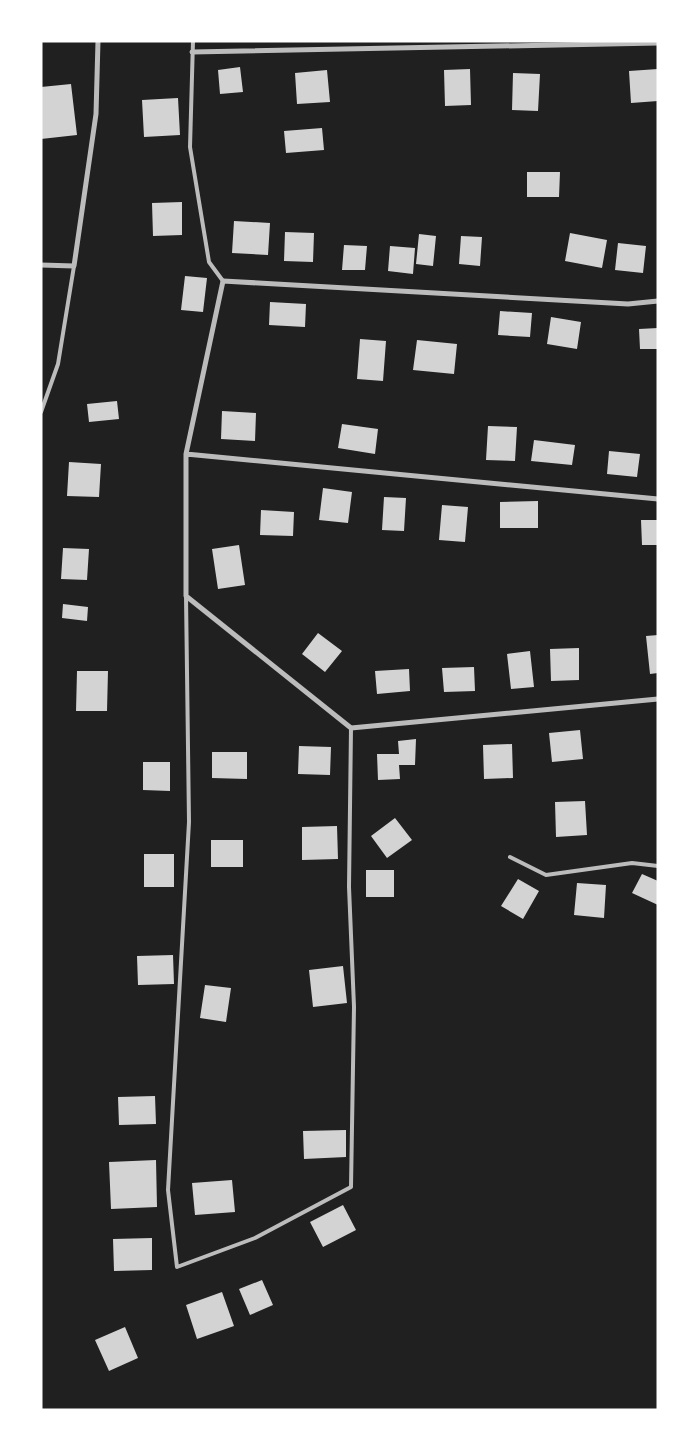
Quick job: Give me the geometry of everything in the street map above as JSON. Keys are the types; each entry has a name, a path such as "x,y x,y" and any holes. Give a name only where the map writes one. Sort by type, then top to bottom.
{"street":[{"path":"41,264 74,266 96,114 98,41"},
{"path":"192,52 658,43"},
{"path":"658,301 628,304 223,281 186,454 186,596 351,728 658,698"},
{"path":"186,454 658,498"}],"lane":[{"path":"193,41 190,147 209,262 223,281"},
{"path":"41,412 58,364 74,266"},
{"path":"186,596 189,822 168,1190 177,1267 255,1238 351,1187 354,1007 350,887 351,728"},
{"path":"510,857 546,875 632,863 658,866"}],"shaded area":[{"path":"41,41 658,41 658,1410 41,1410"}],"building":[{"path":"240,67 243,92 220,94 218,70"},
{"path":"470,69 471,105 445,106 444,70"},
{"path":"658,69 658,101 631,103 629,71"},
{"path":"327,70 330,102 297,104 295,73"},
{"path":"513,73 540,74 538,111 512,110"},
{"path":"71,84 77,135 41,139 41,87"},
{"path":"178,98 180,135 144,137 142,100"},
{"path":"322,128 324,150 286,153 284,131"},
{"path":"527,172 560,172 559,197 527,197"},
{"path":"182,202 182,235 153,236 152,203"},
{"path":"234,221 270,223 268,255 232,253"},
{"path":"285,232 314,233 313,262 284,261"},
{"path":"570,233 607,240 602,268 565,261"},
{"path":"419,234 436,236 433,266 416,264"},
{"path":"461,236 482,237 480,266 459,264"},
{"path":"618,243 646,246 643,273 615,270"},
{"path":"344,245 367,246 365,270 342,270"},
{"path":"390,246 415,248 413,274 388,271"},
{"path":"185,276 207,278 203,312 181,310"},
{"path":"270,302 306,304 305,327 269,325"},
{"path":"500,311 532,313 530,337 498,335"},
{"path":"551,317 581,322 577,349 547,344"},
{"path":"658,328 658,349 640,349 639,329"},
{"path":"360,339 386,341 383,381 357,379"},
{"path":"417,340 457,344 454,374 413,370"},
{"path":"117,401 119,419 89,422 87,404"},
{"path":"222,411 256,413 255,441 221,439"},
{"path":"342,424 378,429 375,454 338,448"},
{"path":"488,426 517,427 515,461 486,460"},
{"path":"534,440 575,445 572,465 531,461"},
{"path":"609,451 640,454 637,477 607,474"},
{"path":"69,462 101,464 99,497 67,496"},
{"path":"323,488 352,492 348,523 319,520"},
{"path":"384,497 406,498 404,531 382,530"},
{"path":"538,501 538,528 500,528 500,502"},
{"path":"442,505 468,507 465,542 439,540"},
{"path":"261,510 294,512 293,536 260,535"},
{"path":"641,520 658,520 658,545 642,545"},
{"path":"239,545 245,585 218,589 212,549"},
{"path":"63,548 89,549 87,580 61,579"},
{"path":"63,604 88,607 87,621 62,618"},
{"path":"318,633 342,651 325,672 302,654"},
{"path":"658,635 658,673 650,674 646,636"},
{"path":"579,648 579,680 551,681 550,649"},
{"path":"530,651 534,687 511,689 507,654"},
{"path":"474,667 475,691 444,692 442,668"},
{"path":"409,669 410,691 377,694 375,671"},
{"path":"77,671 108,671 107,711 76,711"},
{"path":"580,730 583,759 552,762 549,733"},
{"path":"416,739 415,765 399,765 400,779 378,780 377,754 399,754 398,741"},
{"path":"512,744 513,778 484,779 483,745"},
{"path":"299,746 331,747 330,775 298,774"},
{"path":"212,752 247,752 247,779 212,778"},
{"path":"143,762 170,762 170,791 143,790"},
{"path":"585,801 587,835 556,837 555,802"},
{"path":"395,818 412,840 387,858 371,836"},
{"path":"337,826 338,859 302,860 302,827"},
{"path":"211,840 243,840 243,867 211,867"},
{"path":"144,854 174,854 174,887 144,887"},
{"path":"366,870 394,870 394,897 366,897"},
{"path":"642,874 658,881 658,905 632,893"},
{"path":"518,879 539,891 523,919 501,906"},
{"path":"577,883 606,885 604,918 574,915"},
{"path":"173,955 174,984 138,985 137,956"},
{"path":"343,966 347,1003 313,1007 309,970"},
{"path":"205,985 231,988 226,1022 200,1018"},
{"path":"155,1096 156,1124 119,1125 118,1097"},
{"path":"346,1130 346,1157 304,1159 303,1131"},
{"path":"156,1160 157,1207 111,1209 109,1162"},
{"path":"232,1180 235,1212 195,1215 192,1183"},
{"path":"343,1205 356,1230 323,1247 310,1222"},
{"path":"152,1238 152,1270 114,1271 113,1239"},
{"path":"262,1280 273,1305 250,1315 239,1289"},
{"path":"222,1292 234,1326 197,1339 186,1305"},
{"path":"125,1327 138,1358 109,1371 95,1340"}]}
